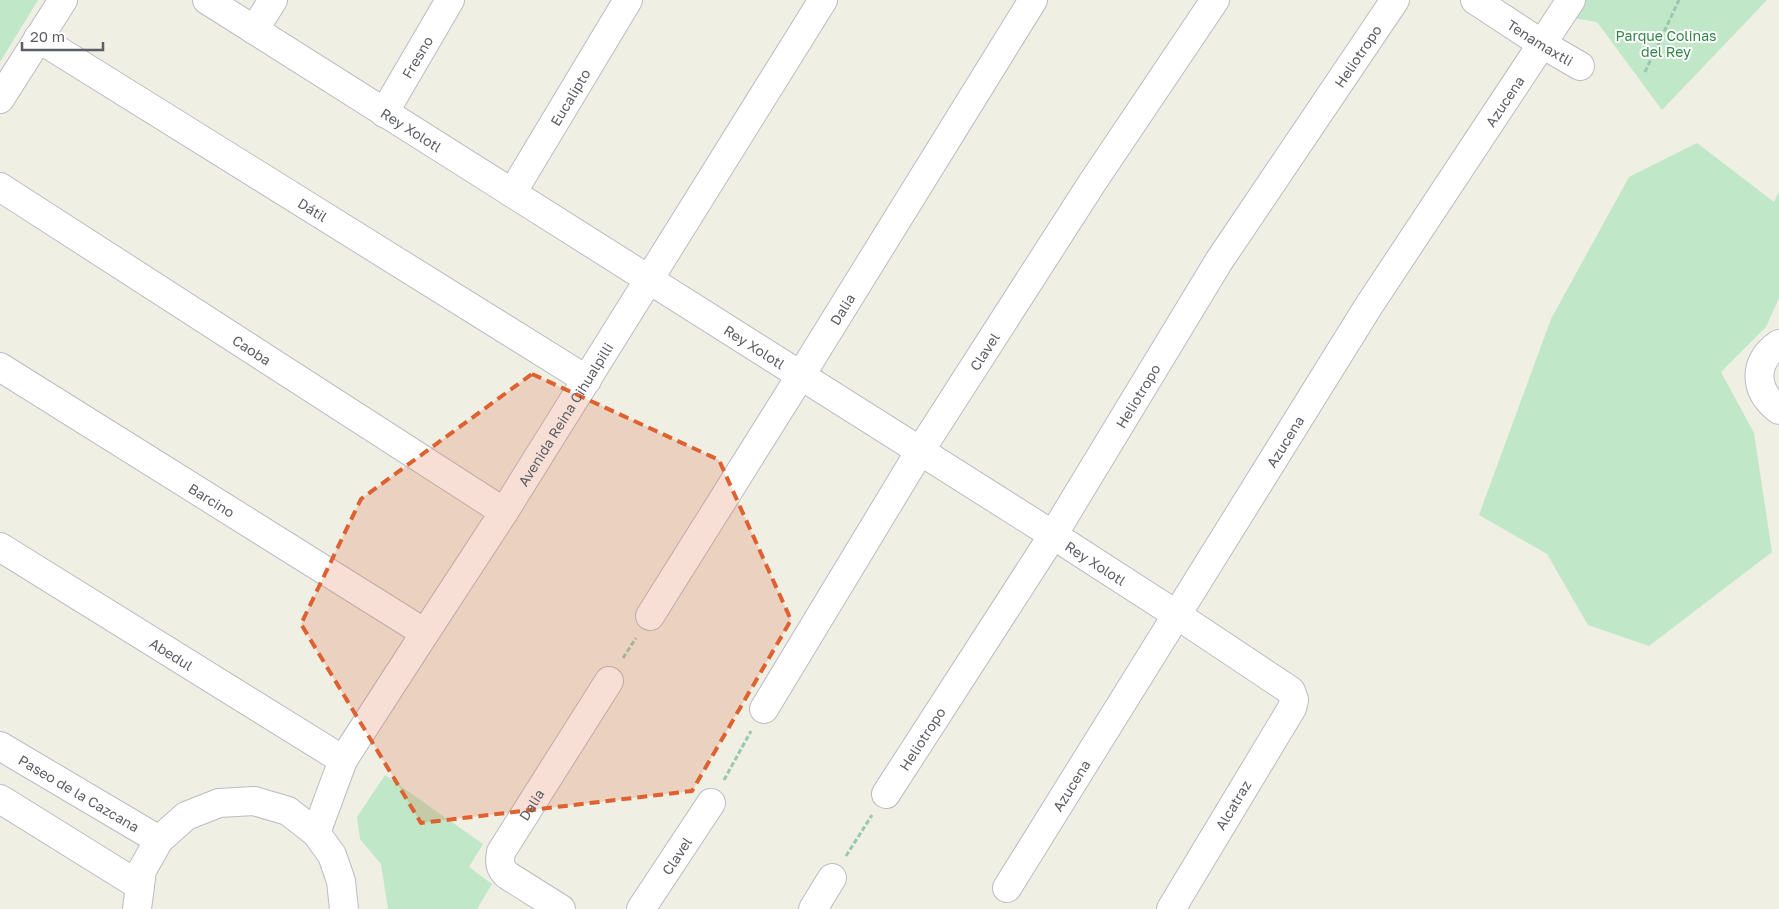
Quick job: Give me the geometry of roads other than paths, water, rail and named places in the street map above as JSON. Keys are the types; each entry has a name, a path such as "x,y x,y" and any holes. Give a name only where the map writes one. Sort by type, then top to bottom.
{"street":[{"path":"0,99 63,0"},
{"name":"Rey Xolotl","path":"207,0 1053,535 1290,691 1294,700"},
{"path":"254,30 273,0"},
{"name":"Fresno","path":"384,113 450,0"},
{"name":"Eucalipto","path":"512,193 628,0"},
{"name":"Avenida Reina Cihualpilli","path":"316,833 343,760 588,380 648,280 823,0"},
{"name":"Dalia","path":"650,616 1033,0"},
{"name":"Clavel","path":"764,709 920,451 1092,183 1216,0"},
{"name":"Heliotropo","path":"886,794 1053,535 1219,261 1395,0"},
{"name":"Tenamaxtli","path":"1475,0 1542,44 1580,66"},
{"name":"Azucena","path":"1007,888 1368,307 1571,0"},
{"name":"Dátil","path":"38,38 588,380"},
{"name":"Caoba","path":"0,187 504,512"},
{"path":"1779,344 1764,359 1759,383 1763,394 1779,410"},
{"name":"Barcino","path":"0,367 425,632"},
{"name":"Abedul","path":"0,546 343,760"},
{"name":"Dalia","path":"561,909 507,875 501,869 499,861 501,852 609,681"},
{"name":"Alcatraz","path":"1170,909 1292,708 1294,700"},
{"name":"Paseo de la Cazcana","path":"0,746 159,840"},
{"path":"0,799 138,897 142,870 159,840 186,816 218,802 254,801 288,811 316,833 332,855 342,880 344,909"},
{"name":"Clavel","path":"641,909 711,803"},
{"path":"813,909 832,878"}],"park label":[{"name":"Parque Colinas del Rey","path":"1666,43"}]}
